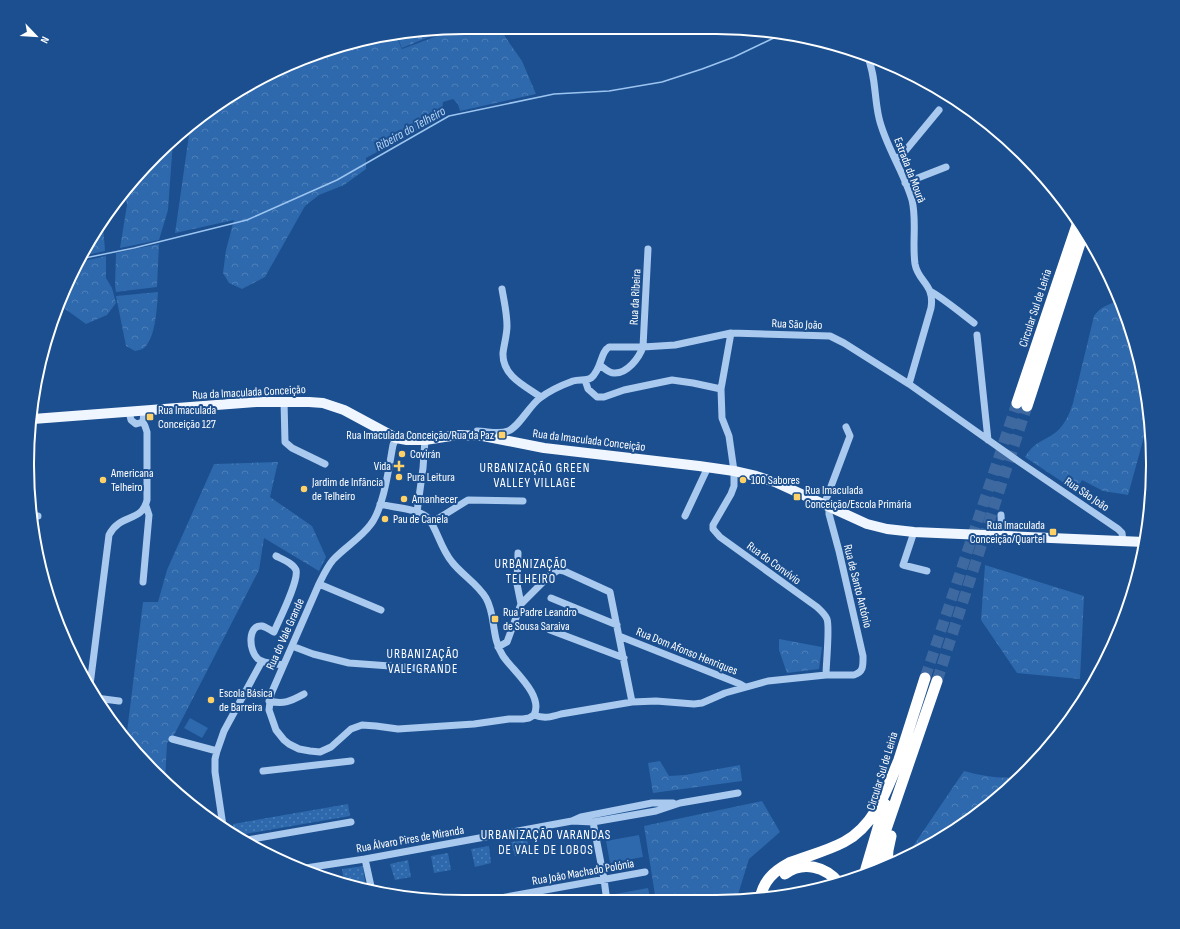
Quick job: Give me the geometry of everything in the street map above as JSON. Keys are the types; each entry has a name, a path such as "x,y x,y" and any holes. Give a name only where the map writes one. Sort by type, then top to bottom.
{"highway":[{"name":"Circular Sul de Leiria","path":"1076,229 1022,404 1081,238"},
{"name":"Circular Sul de Leiria","path":"866,867 925,678"},
{"name":"Circular Sul de Leiria","path":"875,864 937,681"},
{"path":"762,892 768,879 782,866 845,842 859,831 878,808 898,762"},
{"path":"887,859 891,835 899,804 897,798"},
{"path":"770,891 778,878 798,868 811,867 824,870 835,878"}],"main road":[{"name":"Rua da Imaculada Conceição","path":"37,419 256,402 316,402 330,405 353,415 396,438 407,440 425,440 466,435 492,437 544,448 734,471 775,482 854,518 876,526 914,532 1139,542"}],"street":[{"name":"Estrada da Mourã","path":"870,63 873,73 879,119 912,200 914,210 916,264 918,272 930,291"},
{"path":"895,158 901,156 939,110"},
{"path":"905,184 946,167"},
{"name":"Rua da Ribeira","path":"643,347 648,249"},
{"path":"502,289 507,316 503,354 505,364 511,376 541,397"},
{"path":"930,291 942,298 974,323"},
{"path":"909,384 931,308 932,301 930,291"},
{"path":"731,333 721,389 722,418 729,436 734,471"},
{"name":"Rua São João","path":"585,380 591,378 600,365 605,350 609,347 675,345 731,333 830,336 844,343 909,384 1118,529 1122,533 1123,541"},
{"path":"977,335 988,440"},
{"path":"600,365 614,373 623,371 640,356 643,347"},
{"path":"466,435 472,432 501,433 510,430 534,402 572,381 585,380 588,389 597,397 604,397 624,390 672,380 721,389"},
{"path":"284,401 286,442 292,448 325,464"},
{"path":"143,582 149,515 146,506 147,432 143,422 144,411"},
{"path":"129,412 131,420 134,423 136,424 143,422"},
{"path":"827,506 850,436 846,427"},
{"name":"Rua do Vale Grande","path":"314,752 294,747 280,736 271,717 269,701 283,665 328,567 333,560 372,524 380,504 393,444 396,438"},
{"path":"417,512 425,440"},
{"path":"685,516 708,467"},
{"name":"Rua do Convívio","path":"734,471 734,486 713,525 713,530 720,537 823,613 827,620 828,629 826,675"},
{"path":"431,523 468,500 523,501"},
{"path":"316,765 314,752 320,752 331,748 351,730 362,725 402,728 474,724 509,719 523,720 534,715 537,707 535,699 528,686 506,660 498,647 488,602 480,590 452,562 441,545 431,523 426,516 417,512 380,504"},
{"path":"91,678 109,535 112,528 118,523 138,515 146,506"},
{"name":"Rua de Santo António","path":"826,675 854,675 862,670 864,656 827,506"},
{"path":"1001,515 1002,536"},
{"path":"914,532 903,565 927,571"},
{"path":"518,553 517,584 522,604"},
{"path":"276,556 293,566 296,570 294,584 274,632 262,626 258,627 251,635 250,646 258,659 283,665"},
{"path":"498,647 507,642 522,604 550,575 559,570 564,571 610,592 632,702"},
{"path":"319,584 381,610"},
{"path":"551,598 616,625"},
{"path":"550,630 624,658"},
{"name":"Rua Dom Afonso Henriques","path":"619,636 745,687"},
{"path":"292,646 349,663 417,668"},
{"path":"222,820 215,772 215,759 217,751 224,731 262,661"},
{"path":"534,715 539,717 550,717 632,702 656,701 694,704 702,703 725,693 768,681 826,675"},
{"path":"269,701 278,704 290,702 304,694"},
{"path":"104,699 119,701"},
{"path":"172,739 217,751"},
{"path":"263,771 351,761"},
{"name":"Rua Álvaro Pires de Miranda","path":"313,867 365,859 572,821 593,822 656,811 680,803 738,792"},
{"name":"Rua Álvaro Pires de Miranda","path":"572,821 582,816 652,803 680,803"},
{"path":"253,839 351,822"},
{"path":"593,822 606,895"},
{"path":"365,859 371,884"},
{"name":"Rua João Machado Polónia","path":"516,895 645,872"}],"green space":[{"path":"504,34 522,61 536,94 460,111 458,104 453,99 443,102 441,117 366,158 366,169 344,185 319,195 305,206 265,277 242,289 229,283 223,273 226,250 234,220 175,233 189,134 202,123 249,92 274,78 326,57 381,42 398,40 402,49 440,35"},
{"path":"433,35 402,48 398,39"},
{"path":"172,149 168,210 159,240 120,248 127,205 126,199 160,160"},
{"path":"103,231 105,251 89,254"},
{"path":"159,244 157,287 116,292 116,253"},
{"path":"106,256 106,278 112,288 116,303 107,315 86,324 64,308 78,274 86,261"},
{"path":"158,292 155,322 151,337 144,348 135,351 126,346 116,296"},
{"path":"1114,303 1131,353 1138,381 1145,434 1128,495 1103,491 1082,480 1076,491 1025,457 1034,446 1059,429 1070,412 1094,316 1102,308"},
{"path":"278,462 270,497 312,526 326,557 319,571 264,538 259,570 174,735 167,743 165,774 127,732 143,602 158,602 167,570 214,464"},
{"path":"985,565 1084,596 1080,679 1017,673 981,620"},
{"path":"779,639 822,647 819,669 787,673 779,650"},
{"path":"190,718 208,728 202,738 184,728"},
{"path":"660,761 669,776 685,775 740,765 742,781 653,793 648,763"},
{"path":"964,771 991,777 1010,778 978,806 955,822 912,848"},
{"path":"762,801 780,832 749,859 738,894 655,895 644,826"},
{"path":"348,804 350,816 244,834 233,827 233,824"},
{"path":"639,835 643,857 610,863 606,841"},
{"path":"527,840 531,854 515,856 511,842"},
{"path":"489,846 491,863 475,867 471,849"},
{"path":"448,853 451,870 434,873 431,856"},
{"path":"408,860 411,877 395,880 390,864"},
{"path":"363,866 365,882 343,877 342,869"},
{"path":"648,888 650,895 615,895"}],"waterway":[{"name":"Ribeira do Telheiro","path":"87,258 134,248 247,220 337,180 449,116 554,94 609,91 662,82 734,57 773,38"}],"tunnel":[{"path":"925,678 1017,403"},
{"path":"937,681 1027,406"}],"place":[{"name":"Rua Imaculada Conceição 127","path":"150,417"},
{"name":"Rua Imaculada Conceição/Rua da Paz","path":"502,435"},
{"name":"Covirán","path":"402,454"},
{"name":"Vida","path":"399,466"},
{"name":"Pura Leitura","path":"399,477"},
{"name":"Americana Telheiro","path":"103,480"},
{"name":"100 Sabores","path":"743,480"},
{"name":"Jardim de Infância de Telheiro","path":"304,489"},
{"name":"Rua Imaculada Conceição/Escola Primária","path":"797,497"},
{"name":"Amanhecer","path":"404,499"},
{"name":"Pau de Canela","path":"385,519"},
{"name":"Rua Imaculada Conceição/Quartel","path":"1053,532"},
{"name":"Rua Padre Leandro de Sousa Saraiva","path":"495,619"},
{"name":"Escola Básica de Barreira","path":"211,700"}],"district":[{"name":"URBANIZAÇÃO GREEN VALLEY VILLAGE","path":"535,474"},
{"name":"URBANIZAÇÃO TELHEIRO","path":"531,570"},
{"name":"URBANIZAÇÃO VALE GRANDE","path":"423,660"},
{"name":"URBANIZAÇÃO VARANDAS DE VALE DE LOBOS","path":"546,842"}]}
